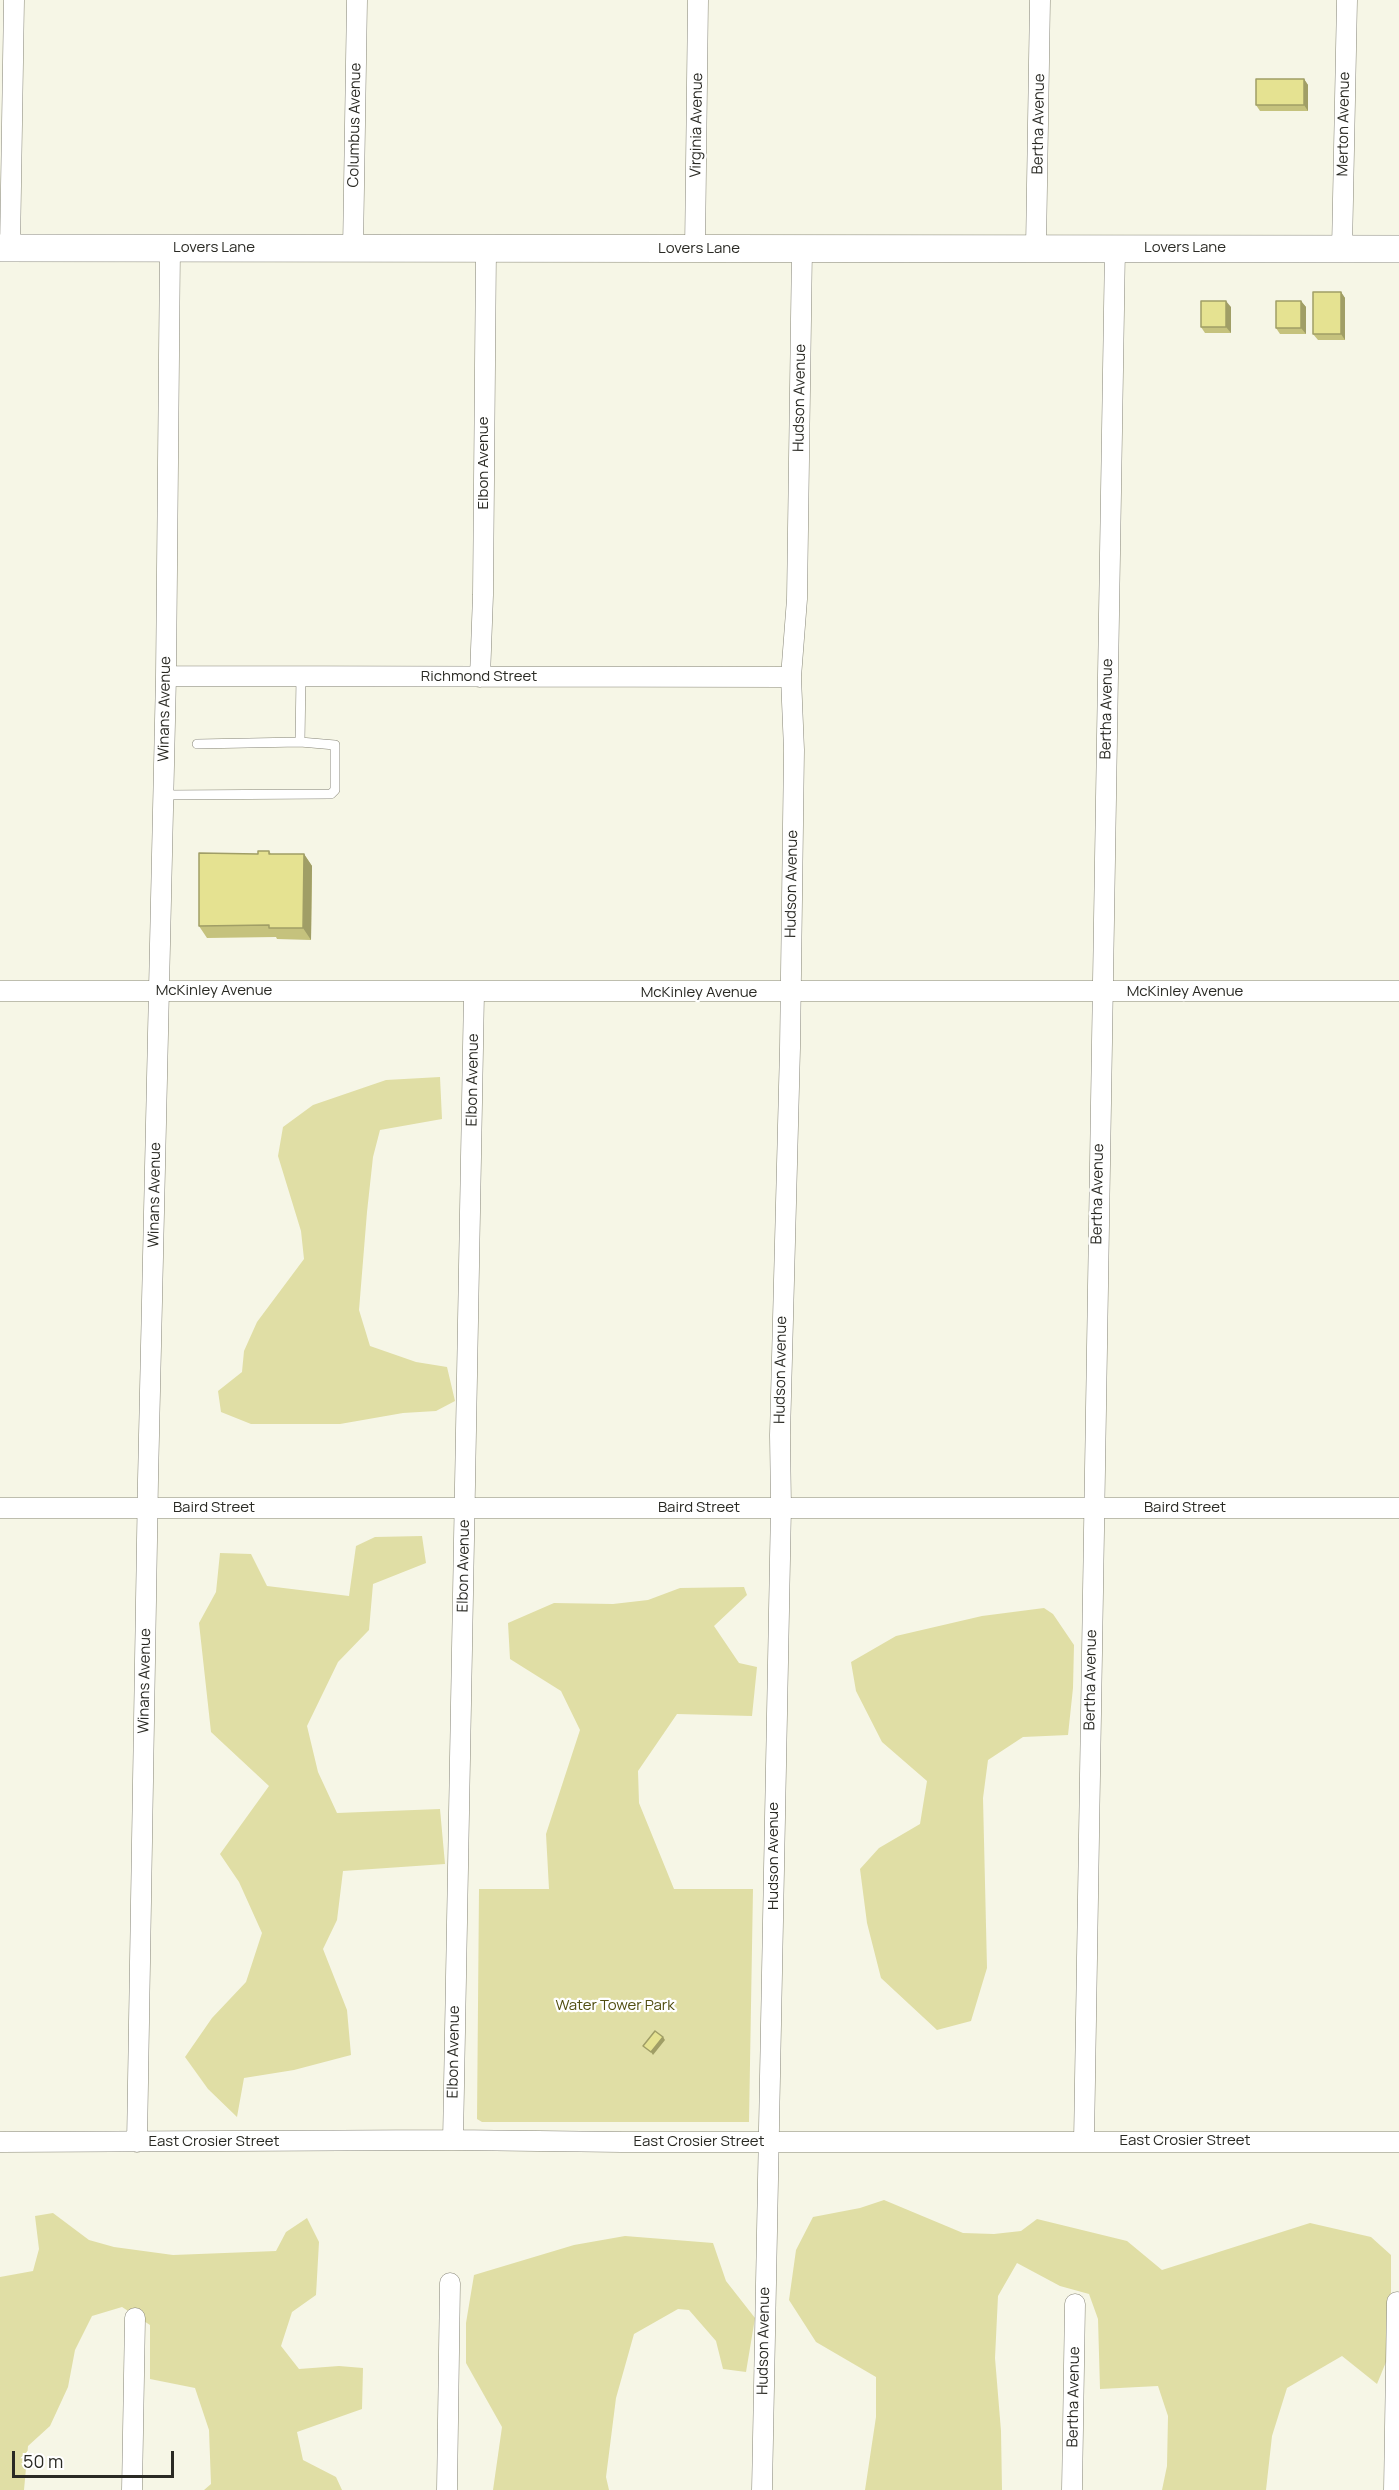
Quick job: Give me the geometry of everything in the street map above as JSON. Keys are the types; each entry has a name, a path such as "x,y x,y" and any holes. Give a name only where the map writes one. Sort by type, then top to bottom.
{"street":[{"path":"5,248 14,0"},
{"name":"Columbus Avenue","path":"352,249 357,0"},
{"name":"Virginia Avenue","path":"695,249 699,0"},
{"name":"Bertha Avenue","path":"1036,247 1040,0"},
{"name":"Merton Avenue","path":"1342,249 1347,0"},
{"name":"Lovers Lane","path":"5,248 1399,249"},
{"name":"Bertha Avenue","path":"1084,2141 1115,248"},
{"name":"Winans Avenue","path":"137,2142 147,1508 166,676 170,249"},
{"name":"Hudson Avenue","path":"762,2490 794,750 791,677 796,598 802,249"},
{"name":"Elbon Avenue","path":"480,677 483,595 486,250"},
{"name":"Richmond Street","path":"166,676 791,677"},
{"name":"McKinley Avenue","path":"0,991 1399,992"},
{"name":"Elbon Avenue","path":"453,2140 474,993"},
{"name":"Baird Street","path":"0,1508 1399,1508"},
{"name":"East Crosier Street","path":"0,2142 453,2140 1399,2142"},
{"path":"447,2490 450,2283"},
{"path":"1394,2490 1397,2302"},
{"name":"Bertha Avenue","path":"1072,2490 1076,2304"},
{"path":"132,2490 135,2318"}],"lane":[{"path":"300,742 301,676"},
{"path":"163,795 331,794 335,790 335,745 300,742 197,744"}],"green space":[{"path":"440,1077 442,1119 380,1130 373,1157 359,1310 370,1346 416,1362 447,1367 455,1401 436,1411 403,1413 340,1424 251,1424 221,1412 218,1391 242,1372 244,1351 257,1322 304,1259 301,1231 278,1156 283,1127 313,1105 386,1080"},
{"path":"422,1536 426,1563 373,1584 369,1630 338,1662 307,1726 318,1772 337,1813 440,1809 445,1864 343,1871 337,1920 323,1949 347,2010 351,2055 294,2070 244,2078 237,2117 208,2089 185,2057 212,2018 246,1982 262,1933 239,1882 220,1854 269,1786 211,1732 199,1623 216,1592 220,1553 251,1554 267,1586 349,1596 356,1546 375,1537"},
{"name":"Water Tower Park","path":"744,1587 747,1595 714,1626 739,1663 757,1667 752,1716 677,1714 638,1771 639,1803 674,1889 753,1889 749,2122 482,2122 477,2119 479,1889 549,1889 546,1834 580,1730 561,1691 510,1659 508,1623 554,1603 613,1604 648,1600 680,1588"},
{"path":"1044,1608 1053,1614 1074,1645 1073,1688 1068,1735 1023,1737 988,1760 983,1798 987,1968 971,2021 937,2030 881,1978 867,1923 860,1869 879,1848 920,1824 927,1781 882,1742 856,1691 851,1662 896,1636 982,1616"},
{"path":"884,2200 963,2233 994,2234 1021,2231 1037,2219 1127,2241 1162,2270 1310,2223 1371,2237 1391,2255 1391,2296 1386,2362 1377,2384 1342,2356 1287,2388 1272,2436 1266,2490 1162,2490 1167,2466 1168,2416 1158,2386 1100,2389 1098,2319 1089,2294 1060,2286 1017,2263 998,2296 995,2358 1001,2431 1002,2490 865,2490 876,2417 876,2377 816,2342 789,2300 796,2250 813,2217 860,2208"},
{"path":"53,2213 89,2240 114,2247 173,2255 276,2251 286,2232 307,2218 319,2242 316,2295 292,2312 281,2346 299,2369 339,2366 363,2368 362,2409 297,2432 303,2460 336,2477 342,2490 204,2490 211,2484 209,2430 195,2388 150,2379 150,2325 122,2307 92,2316 75,2350 68,2387 50,2426 28,2446 24,2490 0,2490 0,2277 33,2271 39,2249 35,2216"},
{"path":"625,2236 713,2243 726,2281 755,2318 746,2372 723,2369 716,2341 689,2310 678,2309 634,2334 616,2398 606,2477 609,2490 493,2490 502,2427 466,2363 466,2323 474,2275 574,2245"}],"building":[{"path":"1256,79 1304,79 1304,105 1256,105"},
{"path":"1313,292 1341,292 1341,334 1313,334"},
{"path":"1201,301 1226,301 1226,327 1201,327"},
{"path":"1276,301 1301,301 1301,328 1276,328"},
{"path":"258,851 269,851 269,854 304,854 303,928 269,928 269,925 199,926 199,853 258,854"},
{"path":"655,2031 663,2037 651,2052 643,2046"}]}
